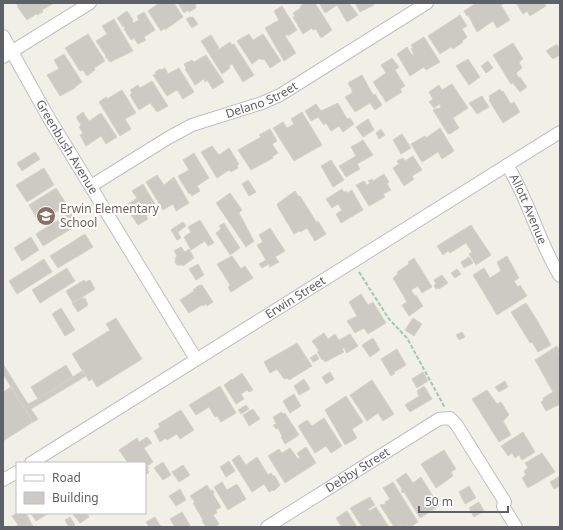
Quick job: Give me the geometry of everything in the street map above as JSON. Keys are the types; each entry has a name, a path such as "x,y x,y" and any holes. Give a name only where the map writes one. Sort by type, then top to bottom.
{"street":[{"path":"8,54 90,3"},
{"name":"Delano Street","path":"91,186 168,138 192,125 262,103 280,95 427,3"},
{"name":"Greenbush Avenue","path":"3,36 8,54 128,245 196,359"},
{"name":"Erwin Street","path":"33,462 560,132"},
{"name":"Allott Avenue","path":"507,165 524,195 552,261 560,276"},
{"path":"450,418 456,424 505,502 502,506 516,527"},
{"name":"Debby Street","path":"267,527 440,419 450,418"},
{"path":"3,480 16,473"}],"path":[{"path":"354,262 389,319 407,338 426,370 430,381 450,418"}],"building":[{"path":"16,3 54,3 42,10 43,12 37,15 36,14 27,20"},
{"path":"159,3 174,3 183,17 165,30 165,28 161,31 148,11"},
{"path":"178,3 198,3 195,5 196,8 189,12 188,10 184,13"},
{"path":"305,3 315,3 332,30 321,38 316,29 313,30 312,28 303,34 293,17 295,16 293,13 301,8 300,6"},
{"path":"319,3 349,3 358,15 347,22 337,5 325,13"},
{"path":"355,3 373,3 374,5 360,12"},
{"path":"476,3 505,3 501,5 510,20 497,28 493,21 477,32 468,15 467,16 464,11"},
{"path":"516,3 544,3 546,6 530,16 527,11 523,14"},
{"path":"282,6 297,30 288,36 288,34 285,36 296,53 284,61 265,28 279,20 274,11"},
{"path":"127,11 133,20 133,23 139,20 137,16 144,12 155,30 144,37 146,40 138,44 134,38 131,40 124,29 124,26 123,27 117,18"},
{"path":"460,15 467,26 462,29 467,37 453,49 451,47 440,54 428,36"},
{"path":"193,17 198,24 192,28 186,19"},
{"path":"114,19 133,51 110,62 105,57 106,56 96,41 107,34 102,26"},
{"path":"88,34 105,61 94,68 95,70 87,76 83,70 80,71 65,48"},
{"path":"249,34 253,40 263,34 281,61 270,68 264,59 261,60 260,58 252,64 237,41"},
{"path":"211,35 219,48 218,50 230,42 232,45 234,44 254,75 243,82 232,64 229,66 230,68 222,74 201,41"},
{"path":"424,37 440,62 426,70 424,67 410,76 397,54 407,47 412,55 414,54 411,49 413,48 411,45"},
{"path":"513,43 523,59 519,62 522,68 516,73 527,87 520,92 513,83 511,84 493,55"},
{"path":"557,44 560,50 560,55 553,59 546,51"},
{"path":"64,54 82,82 75,88 60,96 47,75 59,69 54,60"},
{"path":"206,55 224,82 213,89 207,80 205,82 204,79 195,85 185,69 184,64 192,60 194,62"},
{"path":"392,58 399,67 395,70 405,86 400,89 402,92 386,102 373,82 386,73 381,65"},
{"path":"468,59 480,77 469,85 456,66"},
{"path":"488,61 493,68 486,73 481,66"},
{"path":"165,68 168,74 179,68 194,92 183,99 177,90 167,96 153,75 160,69"},
{"path":"362,75 373,95 375,94 382,105 375,110 370,103 355,112 345,97 352,93 348,83"},
{"path":"152,81 168,106 157,112 150,103 139,110 130,95 132,93 130,90 138,85 140,88"},
{"path":"452,84 468,108 453,118 459,128 448,134 433,110 441,107 439,104 434,108 429,102 433,99 429,92 439,85 442,90"},
{"path":"500,89 502,92 503,91 511,104 514,102 520,112 503,123 489,100 489,96"},
{"path":"122,90 136,113 125,119 131,129 120,136 99,102"},
{"path":"482,96 489,107 477,114 469,103"},
{"path":"338,103 347,119 350,118 354,124 343,132 339,126 331,131 326,123 324,125 318,117 311,121 305,111 316,104 321,111"},
{"path":"83,112 89,121 101,113 117,137 106,144 101,136 86,146 80,135 83,133 79,127 81,125 76,117"},
{"path":"302,112 322,145 294,161 273,128 283,122 287,128 294,124 291,119"},
{"path":"368,119 374,130 363,137 356,127"},
{"path":"440,128 454,151 442,159 438,152 422,162 411,144 425,136 426,138"},
{"path":"270,129 277,141 272,144 278,153 272,157 273,158 251,170 238,150 261,137 259,135"},
{"path":"381,129 385,135 379,139 376,133"},
{"path":"402,134 411,148 401,154 393,140"},
{"path":"363,140 373,155 357,164 360,169 346,177 339,166 356,156 351,147"},
{"path":"212,146 219,155 229,148 239,164 237,165 238,168 231,172 229,170 217,178 201,152"},
{"path":"35,152 40,159 22,171 17,163"},
{"path":"194,153 209,178 197,186 200,191 192,196 190,193 189,194 178,176 189,170 183,160"},
{"path":"413,156 422,170 412,176 414,179 404,186 393,168 399,164 397,161 403,158 405,161"},
{"path":"331,160 344,180 333,187 321,166"},
{"path":"44,168 54,185 27,202 16,185"},
{"path":"384,174 389,182 387,184 391,190 383,194 385,197 369,206 356,185 364,181 367,185 370,183 368,181 372,179 373,181"},
{"path":"157,175 164,185 174,177 189,203 176,211 173,204 163,210 146,182"},
{"path":"248,180 256,192 249,196 242,184"},
{"path":"143,184 158,209 146,216 148,219 138,225 125,206 137,198 132,191"},
{"path":"56,188 67,205 39,222 29,205"},
{"path":"342,189 347,193 352,190 363,210 341,223 336,214 342,210 338,204 332,208 326,199"},
{"path":"295,191 326,234 315,241 307,228 294,234 277,204"},
{"path":"230,193 242,210 239,213 254,241 246,247 216,203"},
{"path":"71,212 79,224 43,246 36,234"},
{"path":"200,220 214,243 208,246 205,241 191,250 184,237 191,232 188,227"},
{"path":"183,222 186,226 178,232 175,227"},
{"path":"224,223 240,248 230,255 216,233 221,229 219,226"},
{"path":"471,225 491,255 476,265 469,254 472,252 466,243 450,253 448,251 443,255 437,246"},
{"path":"175,227 181,238 177,240 171,230"},
{"path":"270,228 285,251 275,257 279,262 270,267 269,264 262,268 259,264 266,260 257,245 263,242 259,235"},
{"path":"85,234 93,247 58,268 50,256"},
{"path":"31,237 39,250 22,261 14,248"},
{"path":"181,247 185,252 189,249 194,258 183,266 177,265 175,262 177,256 174,251"},
{"path":"232,256 241,269 245,266 253,278 231,292 228,287 230,285 217,264"},
{"path":"507,256 519,278 514,281 518,287 520,285 527,296 497,315 473,275 484,268 490,278 501,271 497,262"},
{"path":"469,257 473,263 464,268 461,262"},
{"path":"414,258 432,287 422,293 418,286 411,290 423,306 409,316 402,305 407,302 393,278 398,274 397,272 409,264 408,262"},
{"path":"44,259 52,272 17,294 9,281"},
{"path":"198,264 204,275 196,280 189,269"},
{"path":"67,268 75,281 40,303 32,290"},
{"path":"457,269 461,274 455,278 451,273"},
{"path":"442,275 448,283 439,289 436,289 434,280"},
{"path":"84,280 86,282 90,280 95,289 73,303 66,291"},
{"path":"202,285 213,302 207,306 206,304 203,306 202,305 189,313 180,300 194,291 193,290 198,286"},
{"path":"361,294 368,305 373,302 386,323 368,334 364,328 355,333 347,321 357,316 349,302"},
{"path":"82,297 83,299 85,298 88,305 78,312 72,303"},
{"path":"526,303 551,345 538,352 532,342 530,343 511,312"},
{"path":"61,308 75,330 65,336 52,314"},
{"path":"116,318 142,359 97,387 92,379 89,381 72,354 110,330 106,324"},
{"path":"413,318 422,324 414,336 405,330"},
{"path":"462,332 465,337 459,340 456,335"},
{"path":"324,333 328,339 335,334 339,340 350,334 358,346 347,353 344,348 342,349 344,352 325,362 317,352 319,351 312,341"},
{"path":"373,338 380,350 370,357 362,345"},
{"path":"297,343 312,366 289,380 288,378 284,379 277,369 270,373 264,362"},
{"path":"557,346 560,351 558,353 560,356 560,404 546,411 541,402 544,400 543,398 553,392 535,360"},
{"path":"397,349 406,365 394,372 395,373 391,376 381,359"},
{"path":"316,354 319,359 313,362 310,358"},
{"path":"3,364 28,404 82,371 86,376 31,409 38,419 32,423 33,422 3,374"},
{"path":"66,365 73,377 38,399 31,387"},
{"path":"330,372 334,379 326,384 322,377"},
{"path":"423,372 428,381 417,388 412,379"},
{"path":"242,373 253,390 249,392 247,390 241,394 244,399 236,404 224,385"},
{"path":"304,379 310,389 299,395 294,386"},
{"path":"372,380 394,414 383,421 378,413 367,421 350,395"},
{"path":"505,381 508,387 499,392 495,387"},
{"path":"220,386 236,413 221,422 217,416 215,417 209,407 196,415 189,405"},
{"path":"424,386 432,399 410,412 405,405 419,396 417,391"},
{"path":"11,387 33,422 3,441 3,392"},
{"path":"487,390 497,404 501,402 509,415 503,421 511,435 499,442 472,399"},
{"path":"294,394 301,406 290,413 283,401"},
{"path":"346,396 363,422 352,429 357,438 345,445 325,410"},
{"path":"246,405 249,409 241,414 238,410"},
{"path":"253,409 260,419 249,426 243,415"},
{"path":"181,410 194,430 180,439 177,434 160,442 154,431 160,427 158,424"},
{"path":"282,412 283,414 285,413 299,435 285,444 278,428 276,429 273,425 276,424 273,417"},
{"path":"324,418 342,446 331,453 326,446 315,453 298,426 307,420 312,426"},
{"path":"523,432 535,452 522,460 519,455 515,458 512,453 508,456 501,446"},
{"path":"147,437 152,443 144,448 153,462 147,466 149,468 147,469 149,472 146,475 146,462 127,462 119,450 137,438 139,442"},
{"path":"306,447 316,463 285,483 268,456 279,449 282,453 290,448 298,459 300,458 297,453"},
{"path":"444,450 456,469 451,472 453,476 436,488 421,464"},
{"path":"542,453 555,472 528,488 522,478 526,475 524,471 528,468 525,463"},
{"path":"239,455 246,465 257,457 268,475 271,473 273,476 274,475 280,485 274,491 269,492 264,484 252,492 232,460"},
{"path":"229,461 235,471 226,477 220,467"},
{"path":"163,462 171,475 163,480 154,468"},
{"path":"183,465 190,475 179,482 172,472"},
{"path":"406,473 413,483 421,477 439,506 420,518 404,492 402,493 402,489 396,480"},
{"path":"560,476 560,486 554,489 550,482"},
{"path":"222,482 227,490 237,484 246,499 228,510 214,487"},
{"path":"393,482 418,522 410,527 403,527 401,525 394,527 380,505 383,505 390,499 383,488"},
{"path":"207,485 211,491 213,490 213,494 221,507 216,510 217,513 213,515 219,524 215,527 206,527 193,503 195,502 190,496"},
{"path":"469,486 476,498 465,504 459,492"},
{"path":"180,489 186,500 176,506 169,496"},
{"path":"370,497 375,505 368,509 369,511 376,507 389,527 362,527 350,508"},
{"path":"479,502 484,511 474,517 469,508"},
{"path":"347,511 357,527 340,527 341,526 336,518"},
{"path":"182,512 191,527 175,527 170,519"},
{"path":"16,514 26,514 33,527 15,527 18,525 12,516"},
{"path":"32,514 47,514 36,521"},
{"path":"73,514 87,514 89,517 80,523"},
{"path":"70,517 75,525 72,527 69,527 65,520"},
{"path":"155,517 162,527 149,527 146,522"}],"place":[{"name":"Erwin Elementary School","path":"46,216"}]}
